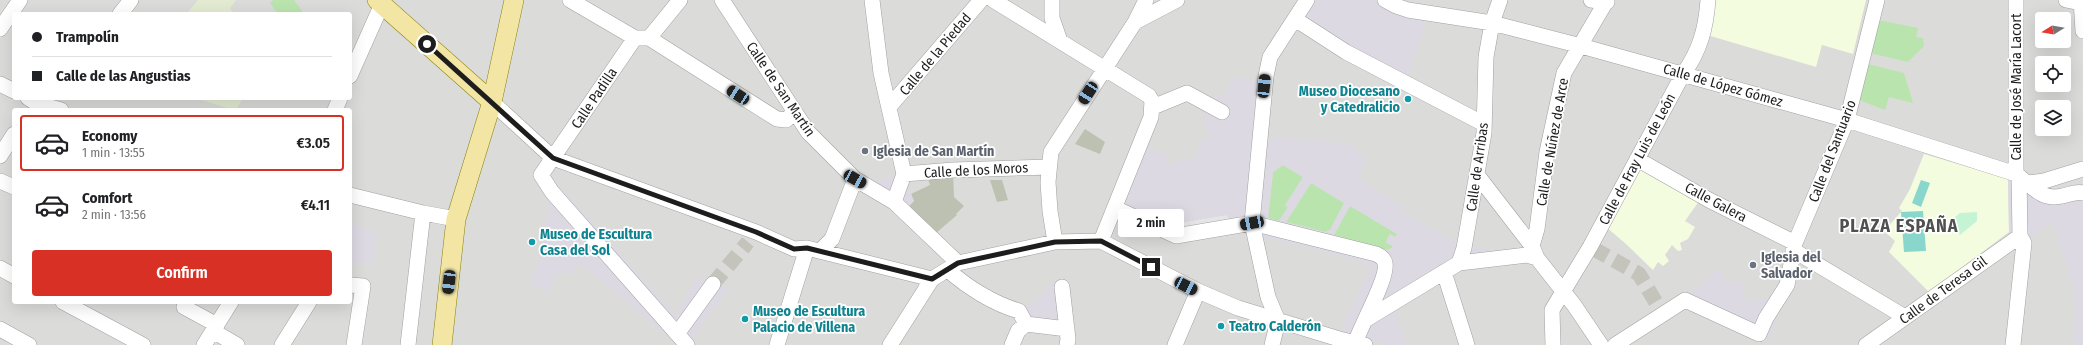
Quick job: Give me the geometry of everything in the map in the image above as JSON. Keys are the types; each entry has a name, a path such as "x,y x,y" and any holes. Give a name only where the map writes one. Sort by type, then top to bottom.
{"main road":[{"path":"442,345 456,219 492,102 514,0"},
{"path":"380,2 492,102"}],"street":[{"path":"122,12 131,0"},
{"path":"570,0 642,38 777,119 786,120 794,113"},
{"name":"Calle Padilla","path":"677,334 552,192 541,175 642,38 680,0"},
{"name":"Calle de San Martín","path":"722,0 794,113 808,132 855,179 894,202 953,267 962,282 1010,308 1019,311 1025,325"},
{"path":"872,0 881,73 904,174 894,202"},
{"name":"Calle de la Piedad","path":"889,107 981,0"},
{"path":"993,0 1018,17 1149,96 1152,101 1153,107 1135,161 1101,241"},
{"path":"1135,22 1177,0"},
{"path":"1272,345 1278,320 1268,297 1252,223 1266,76 1270,57 1296,20 1307,0"},
{"name":"Calle de López Gómez","path":"1385,0 1398,7 1425,13 1492,23 1683,74 1847,120 2021,177"},
{"name":"Calle de Arribas","path":"1459,263 1464,248 1478,176 1484,124 1486,57 1492,23 1500,0"},
{"path":"1591,0 1607,1"},
{"name":"Calle de Fray Luis de León","path":"1553,345 1552,310 1592,248 1683,74 1691,63 1705,32 1708,0"},
{"name":"Calle del Santuario","path":"1758,340 1766,318 1787,285 1794,246 1847,120 1877,0"},
{"name":"Calle de José María Lacort","path":"2013,345 2024,243 2020,236 2021,177 2016,0"},
{"path":"2066,0 2081,1 2083,31"},
{"name":"Calle de Núñez de Arce","path":"1535,252 1537,229 1556,103 1564,73 1607,1"},
{"path":"352,71 380,2"},
{"path":"1018,17 1033,18 1041,15 1052,2"},
{"path":"1052,2 1052,18 1060,41"},
{"path":"1055,242 1050,211 1049,167 1051,152 1135,22 1142,2"},
{"path":"0,30 12,3"},
{"path":"1296,20 1346,52 1484,124"},
{"path":"0,84 12,90"},
{"path":"1153,107 1187,94 1222,112"},
{"path":"34,102 54,108"},
{"path":"492,102 553,158 752,237 794,249 814,250 932,279"},
{"path":"0,156 12,137"},
{"name":"Calle Galera","path":"1638,159 1709,200 1794,246 1905,317"},
{"name":"Calle de los Moros","path":"904,174 953,170 1049,167"},
{"path":"2021,177 2044,181 2083,169"},
{"path":"1478,176 1535,252 1601,345"},
{"path":"2021,177 2037,192 2048,197 2057,197 2077,192 2083,193"},
{"path":"777,345 814,250 832,239 855,179"},
{"path":"0,181 12,186"},
{"path":"352,195 423,213 456,219"},
{"path":"890,345 932,279 953,267 1055,242 1101,241 1198,291 1238,308 1278,320 1339,342 1360,344 1365,320 1385,271 1385,262 1382,257 1376,254 1252,223 1176,236 1115,208"},
{"path":"408,345 423,213"},
{"name":"Calle de Teresa Gil","path":"1866,345 2020,236"},
{"path":"1365,320 1459,263 1527,255 1535,252"},
{"path":"0,268 12,275"},
{"path":"1444,272 1467,345"},
{"path":"687,345 677,334 713,284"},
{"path":"354,345 356,286"},
{"path":"1062,287 1067,329 1067,345"},
{"path":"1175,345 1198,291"},
{"path":"1238,308 1253,306 1268,297"},
{"path":"1615,345 1661,313 1685,300 1758,340"},
{"path":"67,304 143,345"},
{"path":"204,345 230,304"},
{"path":"282,345 308,304"},
{"path":"184,307 237,345"},
{"path":"1012,345 1018,331 1025,325 1067,329"},
{"path":"0,329 29,345"}],"shaded area":[{"path":"0,0 2083,0 2083,345 0,345"},
{"path":"198,0 236,0 230,8 233,12 188,12"},
{"path":"1309,0 1377,0 1395,11 1427,18 1407,79 1397,90 1388,85 1389,82 1380,77 1379,79 1341,56 1296,23"},
{"path":"1712,0 1866,0 1853,54 1822,45 1816,67 1707,35"},
{"path":"1234,77 1256,79 1260,81 1248,217 1231,221 1226,215 1179,223 1180,230 1131,209 1125,196 1142,148 1168,154 1167,163 1177,165 1177,162 1184,160 1185,158 1195,161 1200,140 1206,142 1210,129 1204,127 1206,123 1204,116 1216,94 1223,97"},
{"path":"202,100 242,100 237,108 228,108"},
{"path":"1085,129 1105,142 1100,154 1075,144"},
{"path":"1274,138 1298,138 1298,141 1310,143 1311,138 1357,147 1355,151 1364,159 1362,162 1366,164 1358,178 1403,207 1401,211 1457,243 1488,250 1493,263 1460,265 1442,281 1395,311 1405,345 1389,345 1341,331 1346,314 1348,315 1372,265 1269,238 1263,243 1257,214 1263,141","holes":["1283,165 1303,177 1285,206 1288,207 1279,221 1268,218 1273,172","1311,183 1344,203 1330,230 1325,232 1286,222","1350,206 1397,234 1395,237 1390,234 1386,243 1393,246 1392,248 1386,250 1334,235"]},
{"path":"1924,154 2008,179 2009,232 1929,292 1889,252 1895,241 1884,231 1902,211 1899,208 1910,189"},
{"path":"1641,165 1699,201 1685,221 1695,227 1688,239 1680,243 1682,250 1678,251 1672,245 1665,255 1669,261 1663,266 1658,262 1653,270 1605,226"},
{"path":"953,173 954,197 964,206 956,214 957,215 936,233 908,207 914,201 911,194 930,185 926,174"},
{"path":"899,176 904,178 914,201 908,207 872,181"},
{"path":"2008,179 2032,195 2077,199 2083,201 2083,345 2073,345 2076,309 2074,289 2053,221 2031,236 2019,250 2013,248 2009,232"},
{"path":"990,180 1002,180 1008,200 997,202"},
{"path":"1921,180 1930,183 1921,207 1912,203"},
{"path":"557,183 676,316 696,277 729,289 693,337 700,345 674,343 668,338 667,333 666,335 580,263 571,274 557,274 547,292 532,284 532,278 542,255 549,198"},
{"path":"1923,211 1926,251 1904,252 1901,212"},
{"path":"1977,212 1977,221 1960,235 1950,221 1960,213"},
{"path":"1227,215 1231,221 1180,230 1178,223"},
{"path":"352,225 376,231 373,264 352,262"},
{"path":"1718,269 1723,274 1725,283 1741,281 1744,302 1782,297 1769,319 1776,323 1767,342 1686,303 1691,294"},
{"path":"1050,283 1056,283 1070,294 1075,341 1027,332 1014,315 1025,306 1035,303 1044,294"}],"green space":[{"path":"273,0 294,0 303,12 277,12 270,3"},
{"path":"1878,20 1918,28 1916,37 1923,38 1924,46 1908,62 1870,53"},
{"path":"1868,64 1904,73 1913,103 1889,97 1885,110 1859,100"},
{"path":"1283,165 1303,177 1285,205 1288,207 1279,221 1268,218 1273,172"},
{"path":"1311,183 1344,203 1330,230 1325,232 1286,222"},
{"path":"1350,206 1397,234 1395,237 1390,235 1387,239 1393,246 1392,248 1387,250 1334,235"}],"tunnel":[{"path":"713,284 748,242"},
{"path":"1594,249 1639,274 1661,311"}],"place":[{"name":"Museo Diocesano y Catedralicio","path":"1408,99"},
{"name":"Iglesia de San Martín","path":"865,151"},
{"name":"Museo de Escultura Casa del Sol","path":"532,242"},
{"name":"Iglesia del Salvador","path":"1753,265"},
{"name":"Museo de Escultura Palacio de Villena","path":"745,319"},
{"name":"Teatro Calderón","path":"1221,326"}],"district":[{"name":"PLAZA ESPAÑA","path":"1899,226"}],"route":[{"path":"427,44 553,158 756,232 794,249 807,248 932,279 958,263 986,256 1055,242 1101,241 1151,267"}]}
